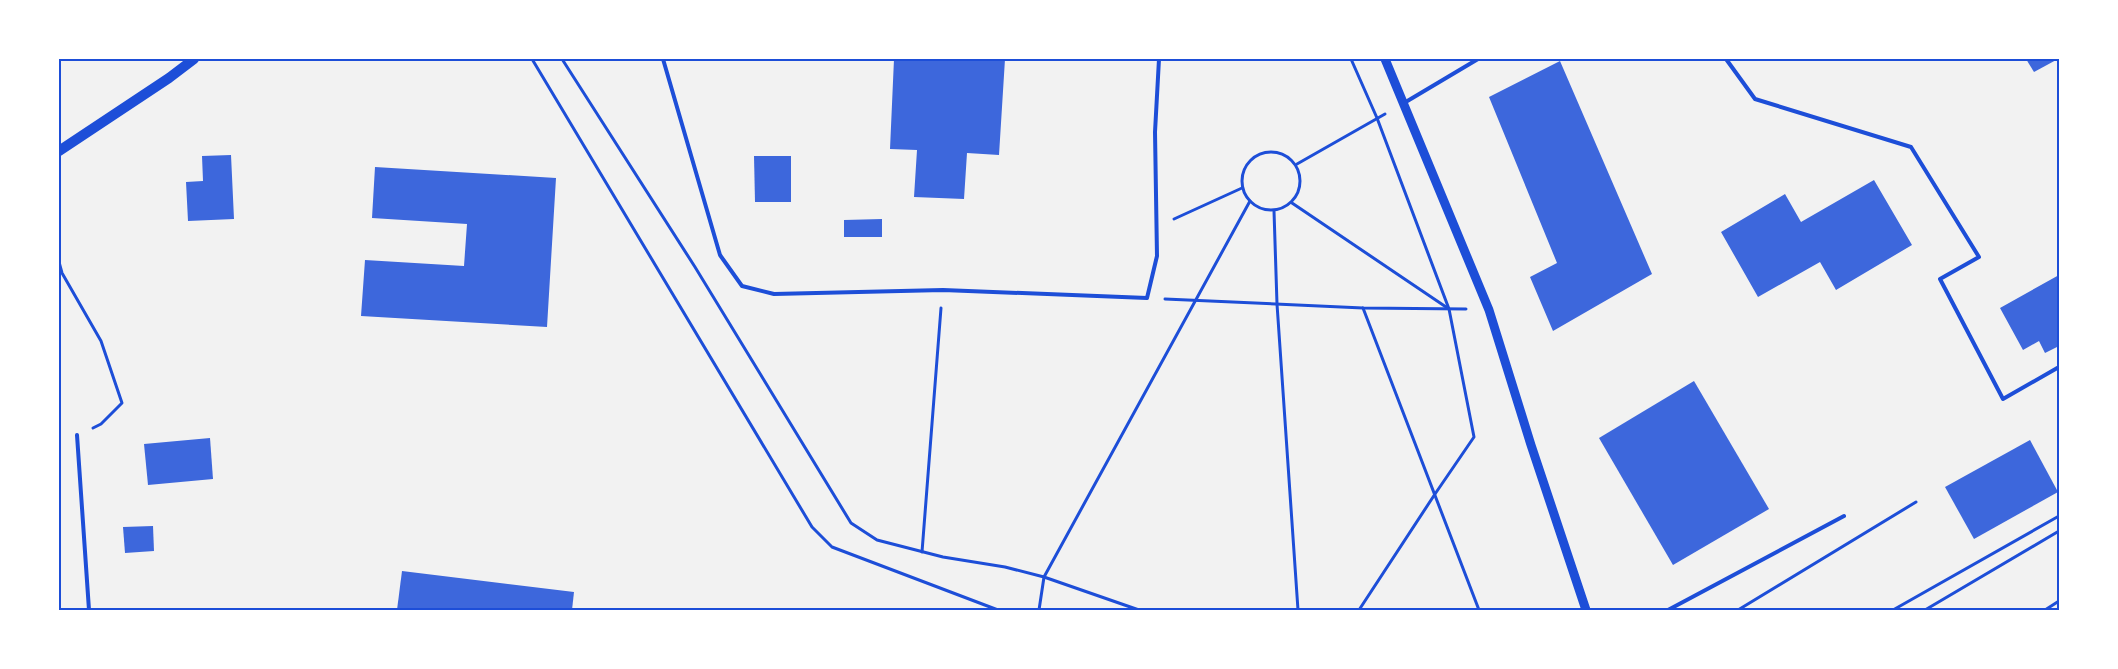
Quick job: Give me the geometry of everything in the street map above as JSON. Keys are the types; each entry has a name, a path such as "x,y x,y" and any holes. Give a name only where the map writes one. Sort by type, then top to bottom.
{"main road":[{"path":"59,151 170,78 194,59"}],"street":[{"path":"1385,59 1489,310 1531,445 1586,610"}],"lane":[{"path":"663,59 720,255 742,286 774,294 943,290 1147,298 1157,256 1155,132 1159,59"},
{"path":"1404,103 1478,59"},
{"path":"1726,59 1754,100 1911,147 1979,257 1940,278 2003,399 2059,367"},
{"path":"77,435 89,610"},
{"path":"1668,610 1844,516"}],"path":[{"path":"532,59 812,527 832,547 998,610"},
{"path":"562,59 700,275 851,523 877,540 922,552 1044,576 1138,610"},
{"path":"1351,59 1377,118 1449,309 1474,437 1434,494 1359,610"},
{"path":"1297,164 1404,103"},
{"path":"1280,151 1297,164 1302,184 1292,203 1274,211 1253,206 1242,188 1244,167 1259,153 1280,151"},
{"path":"1157,227 1242,188"},
{"path":"1038,610 1044,576 1250,201"},
{"path":"1292,203 1449,309"},
{"path":"1274,211 1277,304 1298,610"},
{"path":"59,262 62,273 101,340 122,403 101,424 77,435"},
{"path":"922,552 943,290"},
{"path":"1147,298 1362,308 1489,310"},
{"path":"1362,308 1479,610"},
{"path":"1738,610 1916,502"},
{"path":"1893,610 2059,516"},
{"path":"1925,610 2059,532"},
{"path":"2044,610 2059,601"}],"building":[{"path":"894,59 1005,59 999,155 967,153 964,199 914,197 917,150 890,149"},
{"path":"2026,59 2058,59 2034,72"},
{"path":"1560,61 1652,274 1553,331 1530,277 1557,263 1489,97"},
{"path":"231,155 234,219 188,221 186,182 203,181 202,156"},
{"path":"754,156 791,156 791,202 755,202"},
{"path":"375,167 556,178 547,327 361,316 365,260 464,266 467,224 372,218"},
{"path":"1874,180 1912,245 1836,290 1820,262 1758,297 1721,232 1785,194 1801,222"},
{"path":"882,219 882,237 844,237 844,220"},
{"path":"2059,275 2059,346 2045,353 2039,341 2023,350 2000,308"},
{"path":"1694,381 1769,509 1673,565 1599,438"},
{"path":"210,438 213,479 148,485 144,444"},
{"path":"2030,440 2058,492 1974,539 1945,487"},
{"path":"153,526 154,551 125,553 123,527"},
{"path":"402,571 574,592 572,610 397,610"}]}
